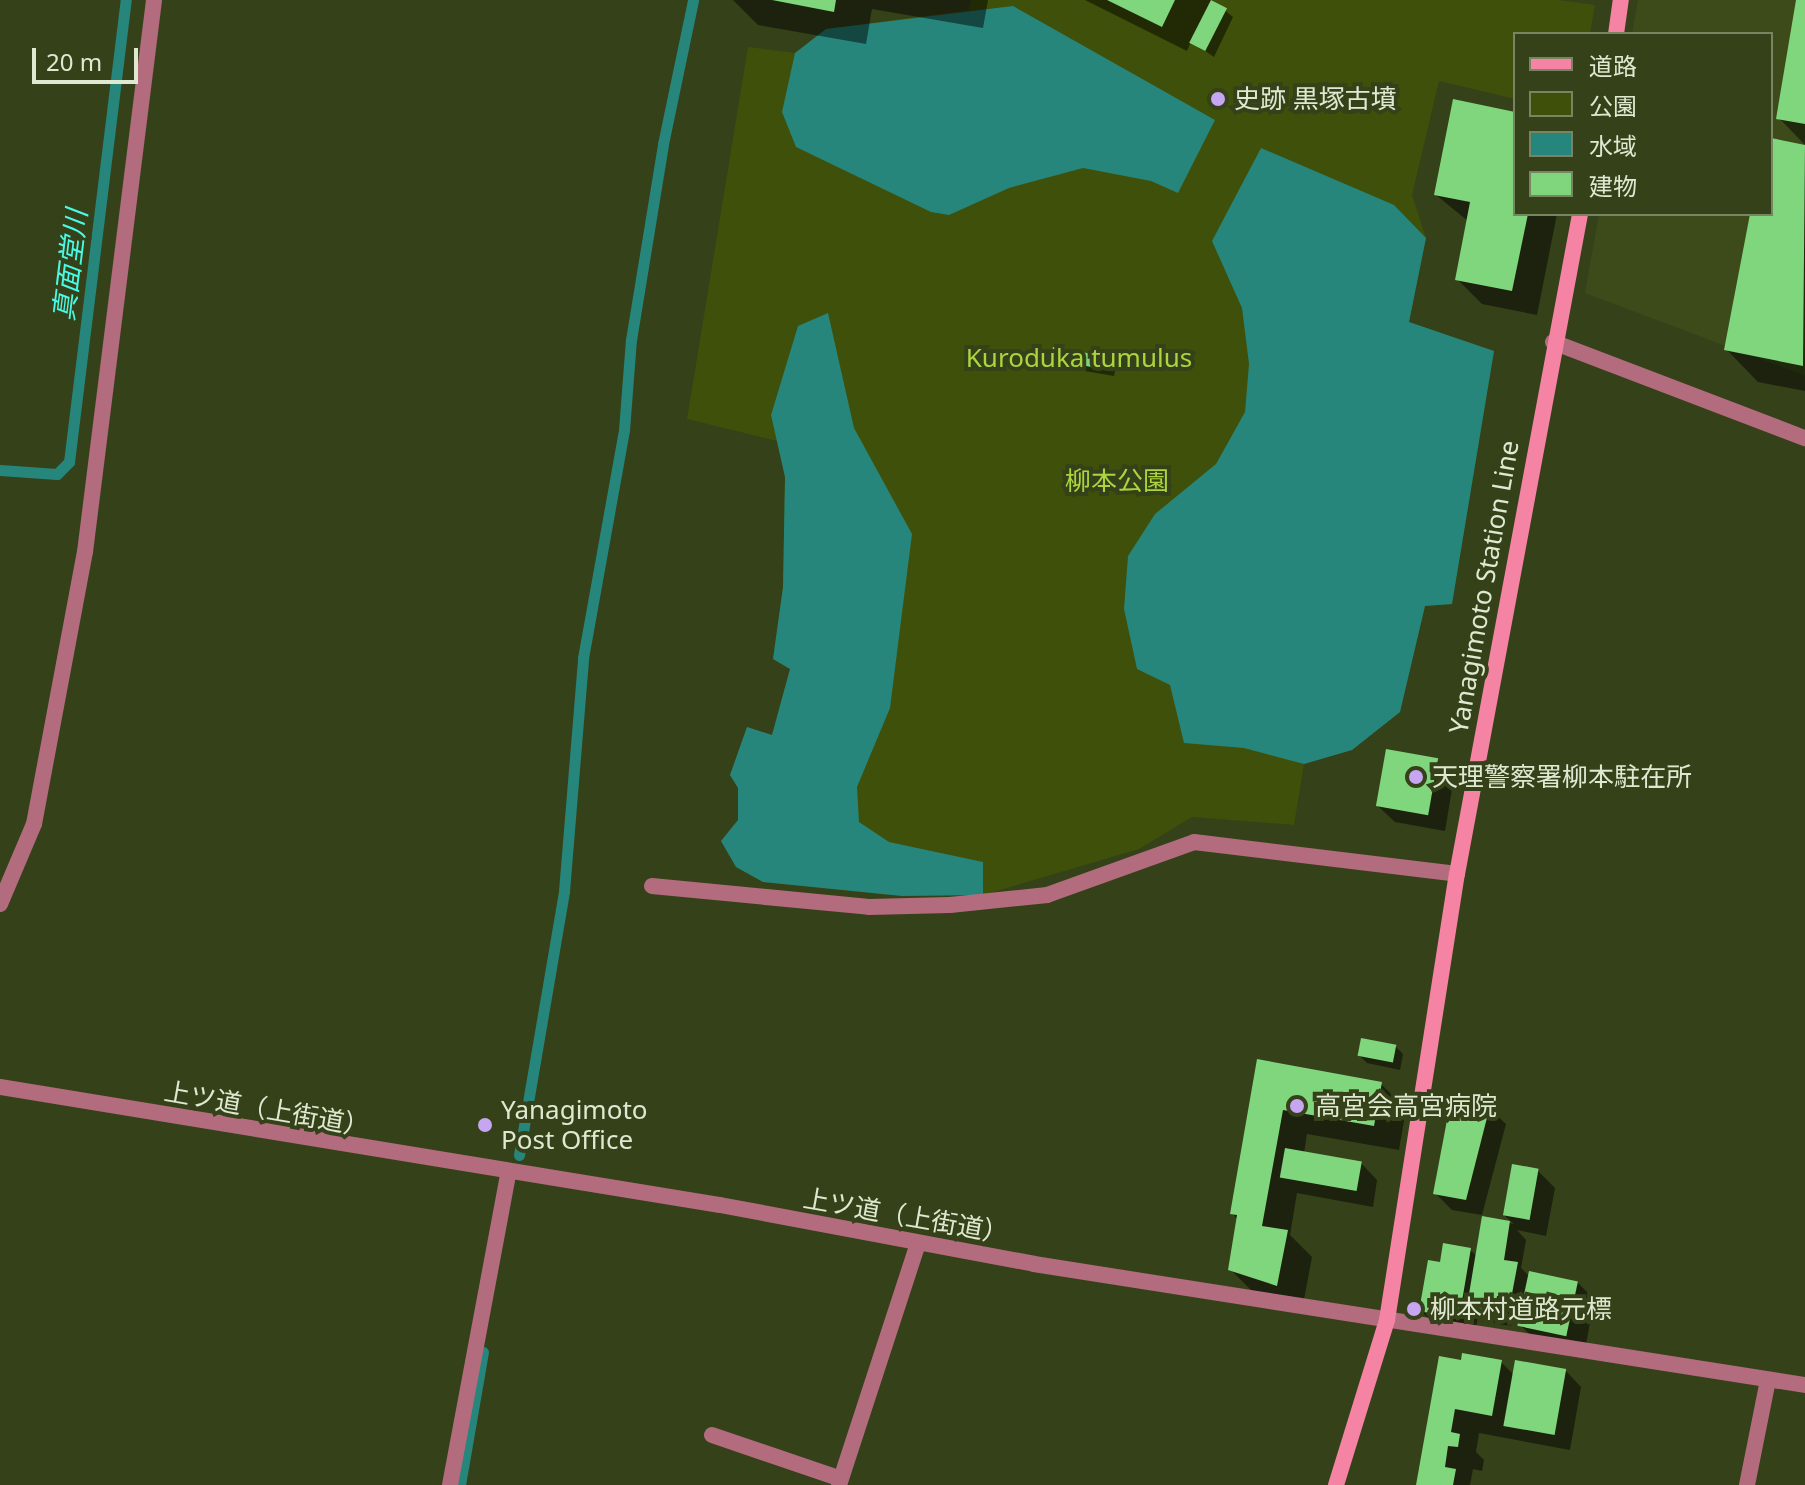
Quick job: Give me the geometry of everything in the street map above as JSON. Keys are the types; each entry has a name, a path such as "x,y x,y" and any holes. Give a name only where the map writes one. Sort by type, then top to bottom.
{"main road":[{"path":"1616,32 1621,0"},
{"name":"Yanagimoto Station Line","path":"1336,1485 1387,1320 1457,874 1553,342 1580,216"}],"street":[{"path":"0,904 34,824 85,552 154,0"},
{"path":"1553,342 1805,438"},
{"path":"652,886 869,907 950,905 1047,895 1194,842 1457,874"},
{"name":"上ツ道（上街道）","path":"0,1087 508,1174 720,1205 918,1244 1805,1385"},
{"path":"450,1485 508,1174"},
{"path":"712,1435 840,1482 918,1244"},
{"path":"1747,1485 1768,1380"}],"shaded area":[{"path":"1638,0 1805,0 1805,376 1585,293 1599,216 1773,216 1773,32 1632,32"}],"green space":[{"name":"柳本公園","path":"971,0 1559,0 1595,5 1590,32 1513,32 1513,99 1439,81 1412,195 1426,238 1409,322 1494,351 1452,604 1425,606 1400,712 1352,750 1304,764 1294,825 1192,817 1139,849 983,895 902,896 763,882 736,867 721,841 738,820 738,788 730,775 747,727 772,735 790,669 773,659 783,587 785,477 777,441 687,419 748,47 795,53 826,29 969,10"}],"water":[{"path":"1013,6 1215,120 1178,193 1151,181 1083,168 1009,188 949,215 931,212 796,147 782,112 795,53 826,29"},
{"path":"1261,148 1394,205 1426,238 1409,322 1494,351 1452,604 1425,606 1400,712 1352,750 1304,764 1244,748 1184,743 1170,685 1137,669 1124,609 1128,556 1155,514 1216,464 1245,412 1249,364 1242,308 1212,241"},
{"path":"828,313 854,428 912,534 890,708 857,787 859,822 889,842 983,862 983,895 902,896 763,882 736,867 721,841 738,820 738,788 730,775 747,727 772,735 790,669 773,659 783,587 785,477 771,415 798,326"}],"building":[{"path":"772,0 836,0 834,12"},
{"path":"1107,0 1175,0 1162,27"},
{"path":"1211,0 1227,8 1205,51 1189,43"},
{"path":"1796,0 1805,0 1805,124 1776,119"},
{"path":"1453,99 1513,112 1513,216 1528,216 1512,291 1455,280 1470,202 1434,195"},
{"path":"1773,138 1805,145 1803,366 1724,350 1750,216 1773,216"},
{"path":"1053,347 1109,357 1107,370 1051,360"},
{"path":"1386,749 1438,758 1428,815 1376,806"},
{"path":"1361,1038 1396,1045 1393,1063 1358,1056"},
{"path":"1257,1059 1382,1082 1374,1126 1283,1110 1262,1226 1288,1230 1277,1286 1228,1270 1237,1215 1230,1214"},
{"path":"1451,1099 1490,1106 1466,1200 1433,1194"},
{"path":"1285,1148 1362,1162 1357,1191 1280,1178"},
{"path":"1512,1164 1539,1169 1530,1220 1503,1215"},
{"path":"1482,1216 1510,1221 1504,1260 1518,1262 1511,1299 1497,1296 1495,1311 1467,1306"},
{"path":"1443,1243 1471,1248 1459,1319 1419,1311 1428,1260 1440,1262"},
{"path":"1529,1271 1578,1281 1566,1336 1517,1326"},
{"path":"1462,1353 1502,1360 1492,1416 1455,1409 1451,1432 1460,1434 1458,1447 1448,1446 1445,1467 1456,1469 1453,1485 1416,1485 1439,1356 1461,1360"},
{"path":"1515,1360 1566,1369 1555,1435 1503,1426"}],"waterway":[{"name":"真面堂川","path":"0,470 57,474 69,462 126,0"},
{"path":"519,1155 564,891 583,658 624,430 631,340 663,144 693,0"},
{"path":"460,1485 483,1352"}],"place":[{"name":"史跡 黒塚古墳","path":"1218,99"},
{"name":"天理警察署柳本駐在所","path":"1416,777"},
{"name":"高宮会高宮病院","path":"1297,1106"},
{"name":"Yanagimoto Post Office","path":"485,1125"},
{"name":"柳本村道路元標","path":"1414,1309"}],"park label":[{"name":"Kuroduka tumulus","path":"1079,358"}]}
